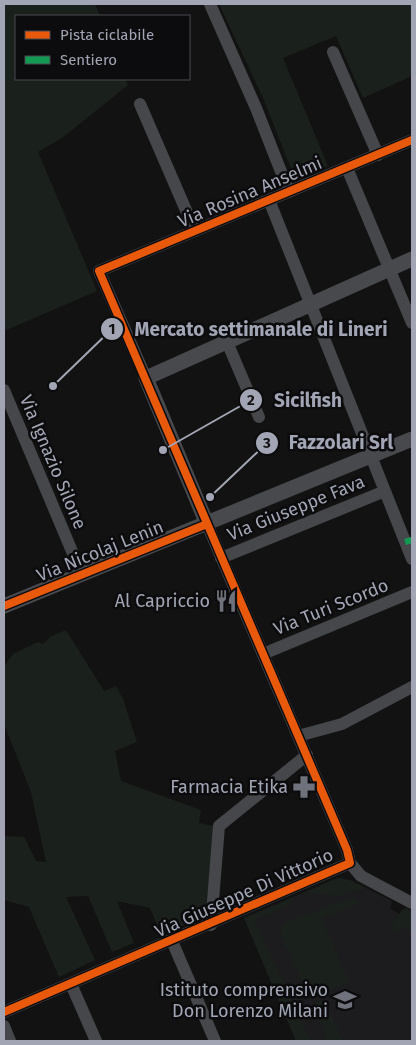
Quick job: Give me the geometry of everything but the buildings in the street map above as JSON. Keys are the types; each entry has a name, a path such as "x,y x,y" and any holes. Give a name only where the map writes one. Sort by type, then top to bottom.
{"main road":[{"path":"207,524 146,378 412,259"},
{"name":"Via Nicolaj Lenin","path":"4,606 412,439"}],"street":[{"path":"210,4 256,108 289,192"},
{"path":"333,52 378,155"},
{"path":"140,104 196,231"},
{"name":"Via Rosina Anselmi","path":"146,378 99,271 412,140"},
{"path":"347,168 412,323"},
{"path":"270,200 370,456 409,541 412,559"},
{"path":"227,342 259,417"},
{"name":"Via Ignazio Silone","path":"4,390 82,575"},
{"name":"Via Giuseppe Fava","path":"221,558 385,491"},
{"name":"Via Giuseppe Di Vittorio","path":"4,1012 350,863 347,850 207,524"},
{"name":"Via Turi Scordo","path":"262,654 412,592"},
{"path":"298,736 342,724 412,687"},
{"path":"211,924 219,826 306,755"},
{"path":"350,863 361,876 412,903"},
{"path":"172,941 215,1041"},
{"path":"71,984 96,1041"},
{"path":"4,1026 10,1041"}],"shaded area":[{"path":"4,4 95,4 100,15 15,15 15,80 126,80 128,85 62,138 38,152 97,291 4,331"},
{"path":"219,4 412,4 412,76 363,98 336,36 283,58 328,166 296,181 263,98"},
{"path":"66,630 104,691 116,686 123,699 137,742 115,751 121,781 201,810 199,823 214,826 205,917 161,934 150,908 117,901 134,943 112,952 88,896 66,897 95,960 59,977 29,907 4,900 4,836 24,837 36,861 46,862 31,792 4,724 4,666 13,654 38,642 43,644 50,637"},
{"name":"Istituto comprensivo Don Lorenzo Milani","path":"337,878 350,880 390,900 392,902 390,908 399,914 407,908 412,912 412,1041 296,1041 244,918"},
{"path":"337,878 350,880 365,888 338,896 306,892"},
{"path":"294,897 287,906 254,920 311,1041 296,1041 244,918"},
{"path":"354,897 358,903 322,919 349,982 310,999 281,936 281,928 288,921"},
{"path":"407,908 412,912 412,933 403,926 396,932 390,928 402,910"},
{"path":"324,999 343,1041 328,1041 312,1006"}],"marked path":[{"path":"405,542 412,540"}],"cycle path":[{"path":"4,1012 350,863 347,850 99,271 412,140"},
{"path":"4,606 207,524"}],"place":[{"name":"Mercato settimanale di Lineri","path":"53,386"},
{"name":"Sicilfish","path":"163,450"},
{"name":"Fazzolari Srl","path":"210,497"},
{"name":"Al Capriccio","path":"226,601"},
{"name":"Farmacia Etika","path":"304,787"},
{"name":"Istituto comprensivo Don Lorenzo Milani","path":"345,1000"}]}
